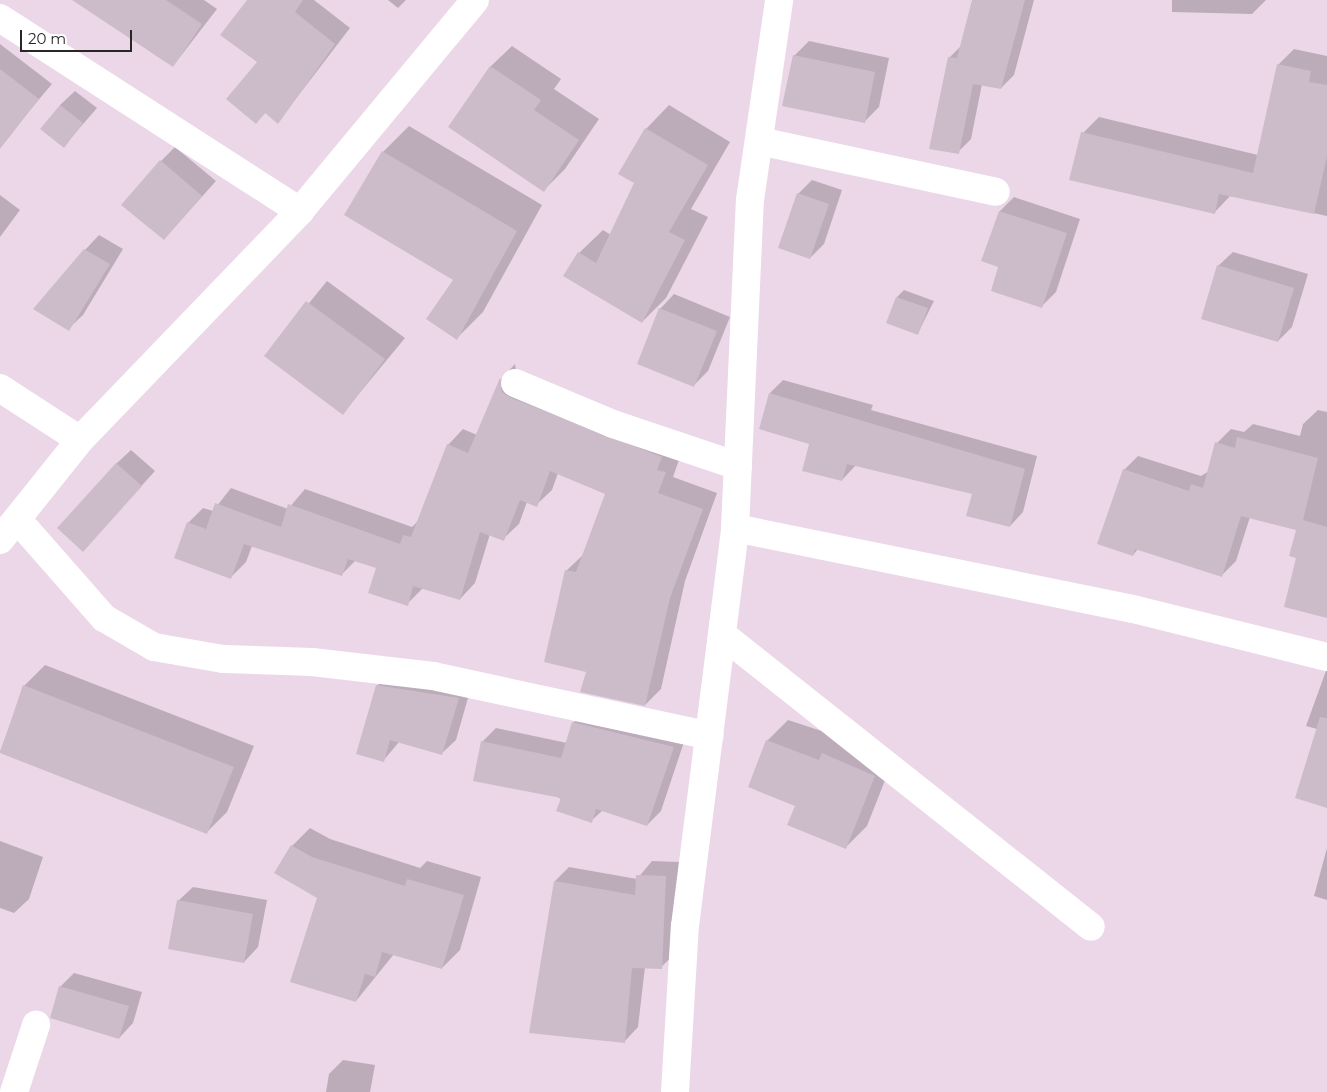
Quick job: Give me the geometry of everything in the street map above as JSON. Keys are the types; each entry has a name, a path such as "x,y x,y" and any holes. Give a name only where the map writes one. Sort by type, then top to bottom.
{"street":[{"path":"0,540 80,440 300,211 475,0"},
{"path":"675,1092 685,926 724,636 735,528 750,200 779,0"},
{"path":"0,18 300,211"},
{"path":"758,141 996,192"},
{"path":"515,383 613,424 738,466"},
{"path":"0,388 80,440"},
{"path":"17,519 104,618 154,647 223,659 312,662 433,676 710,736"},
{"path":"735,528 1133,609 1327,657"},
{"path":"724,636 1091,927"},
{"path":"14,1092 36,1025"}],"building":[{"path":"72,0 166,0 202,24 173,67"},
{"path":"247,0 303,0 295,12 335,44 278,124 265,113 256,124 226,99 257,62 220,35"},
{"path":"972,0 1025,0 1001,89 973,84 959,154 929,149 948,57 957,58"},
{"path":"793,55 875,72 865,123 782,106"},
{"path":"1277,64 1311,71 1309,82 1327,85 1327,156 1314,214 1219,194 1215,214 1069,180 1081,132 1253,173"},
{"path":"490,66 541,100 534,110 579,140 544,192 448,127"},
{"path":"0,69 39,99 0,149"},
{"path":"60,105 83,123 64,148 40,129"},
{"path":"645,128 708,165 669,232 685,240 642,323 563,276 578,252 596,263 634,183 618,174"},
{"path":"382,151 517,231 457,340 426,319 453,280 344,215"},
{"path":"160,160 202,196 164,240 121,205"},
{"path":"797,193 829,204 810,259 778,248"},
{"path":"999,211 1067,233 1042,308 991,291 998,267 981,261"},
{"path":"84,249 110,264 69,331 33,309"},
{"path":"1217,265 1294,288 1278,342 1201,319"},
{"path":"896,297 928,308 918,335 886,323"},
{"path":"306,301 385,359 343,415 264,356"},
{"path":"659,308 717,331 694,387 637,364"},
{"path":"500,378 502,392 509,397 662,457 657,470 666,472 658,493 703,509 670,598 645,706 580,692 586,672 544,662 565,570 576,572 605,494 550,471 537,507 520,500 504,541 480,532 460,600 413,586 408,606 368,593 376,568 348,559 342,576 244,544 231,579 174,558 187,522 206,529 215,503 281,527 288,504 400,544 403,535 411,537 447,444 468,453"},
{"path":"769,393 1025,469 1010,527 966,516 972,494 847,464 842,481 802,471 809,444 759,429"},
{"path":"1237,437 1318,458 1303,520 1327,527 1327,618 1284,607 1296,558 1289,556 1296,530 1241,516 1222,577 1135,549 1133,556 1097,544 1123,469 1189,491 1191,484 1203,488 1215,442 1235,448"},
{"path":"116,463 142,486 83,552 57,528"},
{"path":"23,685 234,767 207,834 0,753"},
{"path":"376,685 459,698 442,755 390,740 384,762 356,754"},
{"path":"1320,717 1327,718 1327,808 1295,798"},
{"path":"572,722 674,747 647,826 596,809 592,823 556,811 561,798 473,781 481,741 561,758"},
{"path":"766,740 819,760 822,753 875,776 846,849 787,825 795,806 748,787"},
{"path":"291,845 312,857 405,886 407,879 464,895 442,969 382,952 375,977 365,974 356,1002 290,982 317,898 274,873"},
{"path":"636,875 666,876 662,969 632,968 625,1043 529,1033 554,881 635,895"},
{"path":"177,900 253,914 244,963 168,949"},
{"path":"59,986 129,1006 119,1039 50,1018"}]}
